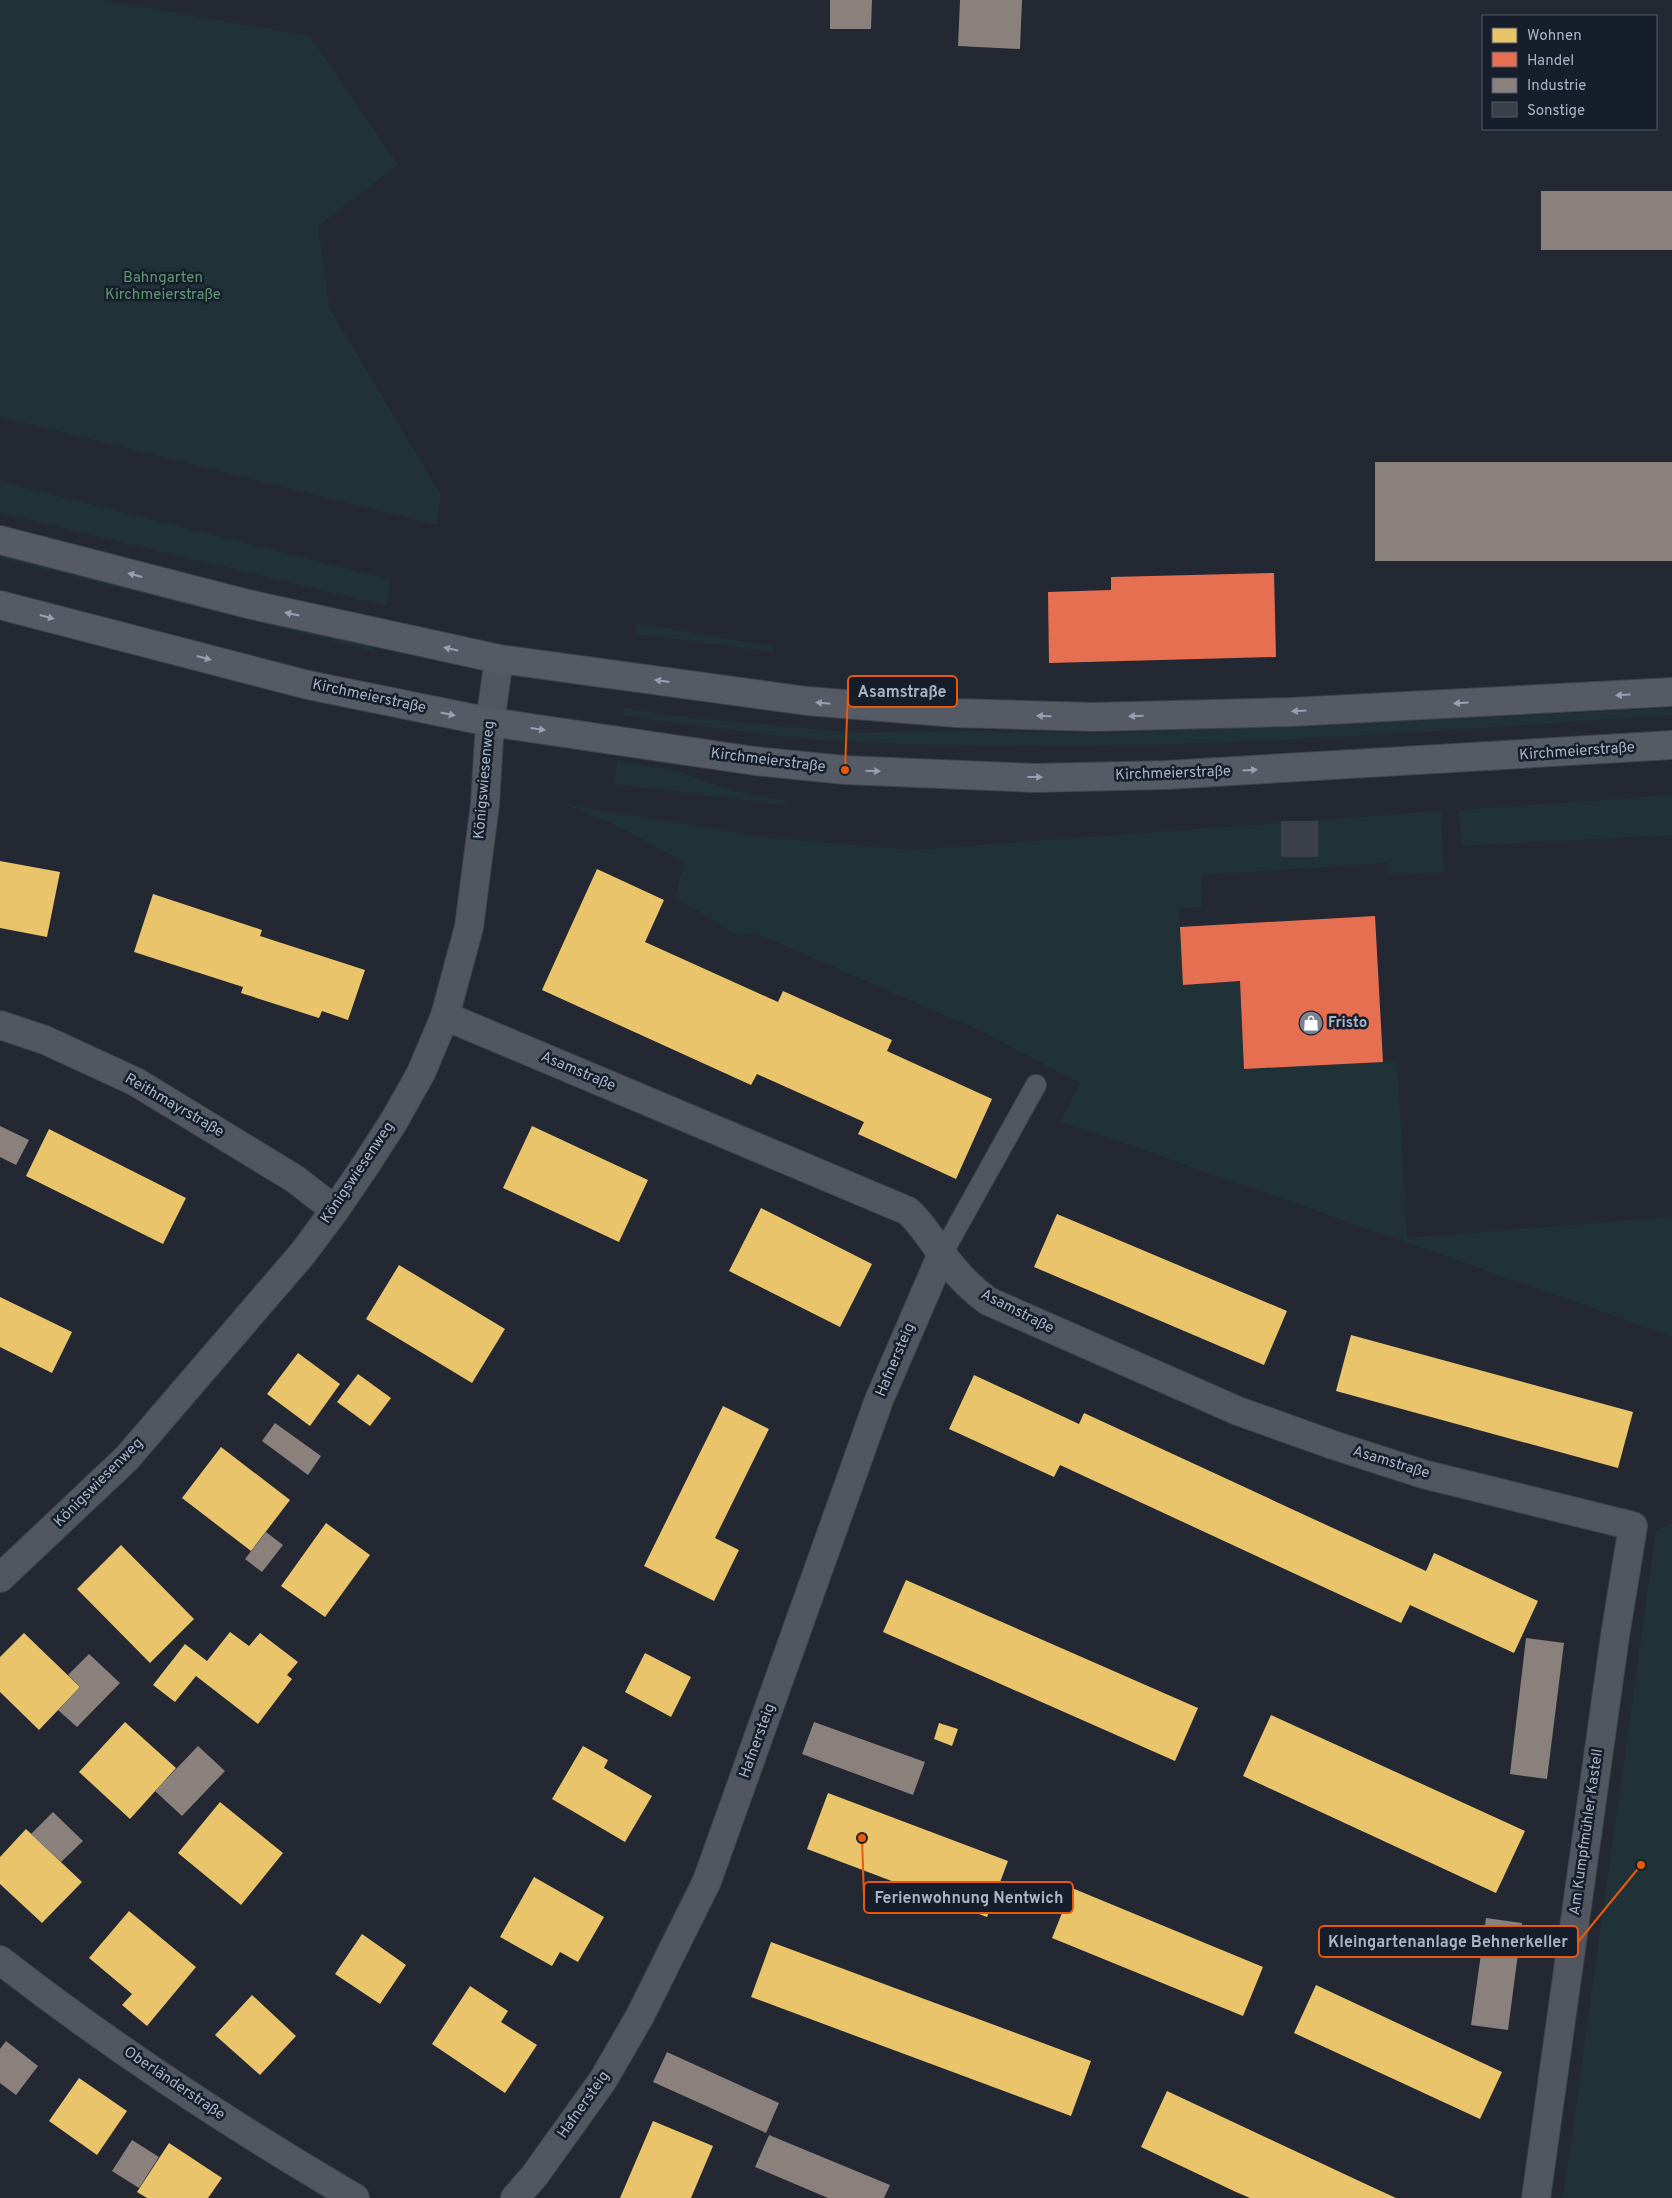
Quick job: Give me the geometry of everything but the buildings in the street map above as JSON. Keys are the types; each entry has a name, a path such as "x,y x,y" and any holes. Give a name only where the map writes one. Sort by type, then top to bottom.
{"main road":[{"path":"0,540 248,604 499,659 807,702 924,711 1093,717 1301,711 1672,692"},
{"name":"Kirchmeierstraße","path":"0,605 308,685 490,722 755,761 845,770 1034,778 1196,773 1672,745"}],"street":[{"name":"Königswiesenweg","path":"0,1578 127,1458 243,1324 336,1210 394,1121 421,1073 445,1016 469,927 485,804 490,722 499,659"},
{"name":"Asamstraße","path":"445,1016 908,1211 923,1225 942,1254 970,1288 988,1301 1238,1411 1423,1474 1633,1526"},
{"name":"Reithmayrstraße","path":"0,1025 45,1040 136,1082 295,1179 336,1210"},
{"name":"Hafnersteig","path":"515,2198 535,2176 603,2080 640,2016 708,1881 879,1400 942,1254"},
{"name":"Am Kumpfmühler Kastell","path":"1536,2198 1615,1636 1633,1526"},
{"name":"Oberländerstraße","path":"0,1960 139,2061 288,2159 355,2198"}],"lane":[{"path":"942,1254 1036,1085"}],"green space":[{"name":"Bahngarten Kirchmeierstraße","path":"0,0 101,0 310,36 398,165 318,226 330,309 441,495 437,525 0,417"},
{"path":"0,481 391,580 387,606 0,513"},
{"path":"0,553 373,645 373,651 0,558"},
{"path":"637,623 775,647 774,652 635,634"},
{"path":"624,708 693,718 860,733 956,731 1102,733 1672,708 1672,715 1266,740 1063,746 961,746 860,742 771,735 624,716"},
{"path":"617,761 678,771 731,790 786,801 785,805 614,784"},
{"path":"1672,795 1672,835 1462,846 1459,810"},
{"path":"563,804 764,837 912,850 1441,811 1444,873 1387,875 1387,863 1201,875 1202,907 1179,908 1183,984 1240,981 1245,1069 1397,1061 1407,1238 1672,1217 1672,1336 1061,1121 1080,1083 979,1030 755,933 737,935 675,897 684,862 608,821"},
{"path":"1672,1523 1672,2198 1563,2198 1656,1531"}],"place":[{"name":"Asamstraße","path":"845,770"},
{"name":"Fristo","path":"1311,1023"},
{"name":"Ferienwohnung Nentwich","path":"862,1838"},
{"name":"Kleingartenanlage Behnerkeller","path":"1641,1865"}]}
